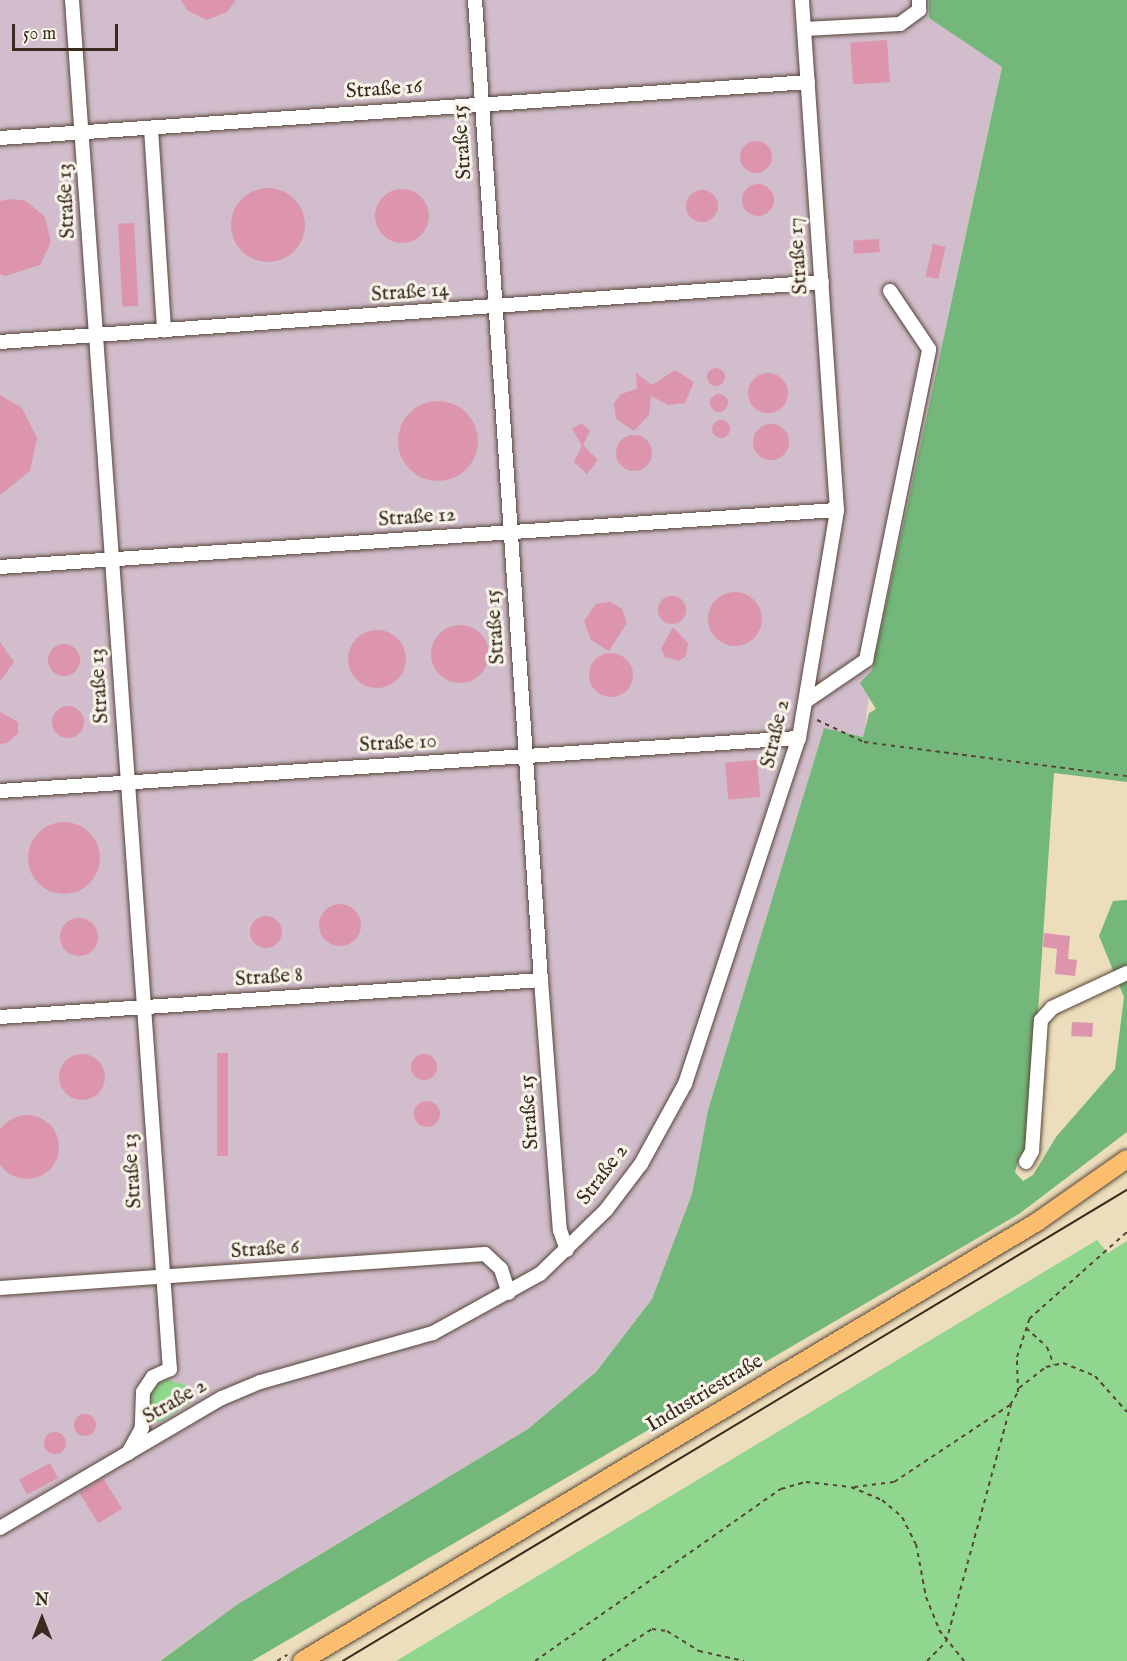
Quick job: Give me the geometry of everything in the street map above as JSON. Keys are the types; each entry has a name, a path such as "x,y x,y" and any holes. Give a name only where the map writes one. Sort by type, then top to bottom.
{"main road":[{"name":"Industriestraße","path":"302,1661 1027,1228 1127,1159"}],"street":[{"name":"Straße 13","path":"72,0 84,132 142,1008 170,1369 153,1377 143,1392 142,1428 128,1454"},
{"name":"Straße 15","path":"475,0 541,980 560,1230 567,1250"},
{"name":"Straße 17","path":"802,0 837,510"},
{"path":"804,29 900,24 918,10 918,0"},
{"name":"Straße 16","path":"0,138 808,82"},
{"path":"152,128 164,331"},
{"name":"Straße 14","path":"0,342 496,308 822,282"},
{"path":"806,701 866,660 929,349 890,291"},
{"name":"Straße 12","path":"0,567 837,510"},
{"name":"Straße 2","path":"0,1528 128,1454 260,1382 434,1333 509,1293 567,1250 641,1164 685,1084 799,738 837,510"},
{"name":"Straße 10","path":"0,791 127,781 526,758 799,738"},
{"path":"1026,1162 1032,1151 1041,1020 1052,1008 1127,973"},
{"name":"Straße 8","path":"0,1017 541,980"},
{"name":"Straße 6","path":"0,1288 485,1254 501,1269 509,1293"}],"path":[{"path":"802,719 824,721 864,742 1127,776"},
{"path":"1018,1392 1017,1357 1026,1328 1040,1305 1090,1270 1109,1244 1127,1232"},
{"path":"1026,1328 1047,1347 1054,1365"},
{"path":"927,1661 946,1642 1011,1404 1018,1392 1031,1376 1054,1365 1082,1367 1095,1376 1127,1412"},
{"path":"535,1661 781,1489 806,1482 851,1487 894,1482 1011,1404"},
{"path":"851,1487 882,1500 902,1517 916,1544 926,1597 946,1642 964,1661"},
{"path":"602,1661 652,1629 667,1631 699,1651 744,1661"}],"shaded area":[{"path":"0,0 929,0 930,18 1002,66 872,671 864,737 824,729 708,1110 692,1194 652,1299 596,1372 528,1429 238,1604 159,1661 0,1661"}],"green space":[{"path":"929,0 1127,0 1127,782 1054,773 1029,1148 1020,1155 1015,1172 1023,1181 1033,1175 1056,1137 1115,1069 1124,997 1099,936 1113,901 1127,900 1127,1132 1019,1214 252,1661 160,1661 238,1604 528,1429 596,1372 652,1299 692,1194 708,1110 824,728 863,737 869,713 876,709 860,683 872,670 1002,67 929,18"},
{"path":"1097,1240 1108,1253 1127,1241 1127,1661 396,1661"},
{"path":"166,1379 185,1385 194,1400 159,1423 148,1412 149,1391"}],"building":[{"path":"181,0 236,0 227,12 207,20 188,11"},
{"path":"887,40 890,82 853,84 850,43"},
{"path":"756,141 767,146 772,157 767,168 756,173 745,168 740,157 745,146"},
{"path":"758,184 770,188 774,200 770,212 758,216 746,212 742,200 746,188"},
{"path":"268,188 289,194 299,204 305,225 299,246 289,256 268,262 247,256 237,246 231,225 237,204 247,194"},
{"path":"402,189 412,191 421,197 427,206 429,216 427,226 421,235 412,241 402,243 392,241 383,235 377,226 375,216 377,206 383,197 392,191"},
{"path":"702,190 713,195 718,206 713,217 702,222 691,217 686,206 691,195"},
{"path":"13,199 26,201 45,217 51,242 40,265 5,276 0,274 0,201"},
{"path":"134,223 138,306 122,307 118,224"},
{"path":"879,239 880,252 854,254 853,241"},
{"path":"933,244 946,247 938,279 926,276"},
{"path":"716,368 722,371 725,377 722,383 716,386 710,383 707,377 710,371"},
{"path":"675,370 694,382 685,403 668,405 651,396 649,415 634,431 616,419 614,403 621,394 637,389 636,373 652,385"},
{"path":"768,373 782,379 788,393 782,407 768,413 754,407 748,393 754,379"},
{"path":"719,394 725,397 728,403 725,409 719,412 713,409 710,403 713,397"},
{"path":"0,395 22,408 37,438 30,471 0,495"},
{"path":"438,401 453,404 466,413 475,426 478,441 475,456 466,469 453,478 438,481 423,478 410,469 401,456 398,441 401,426 410,413 423,404"},
{"path":"721,420 727,423 730,429 727,435 721,438 715,435 712,429 715,423"},
{"path":"582,423 590,431 583,445 598,460 587,474 574,462 582,446 572,429"},
{"path":"771,424 784,429 789,442 784,455 771,460 758,455 753,442 758,429"},
{"path":"634,435 647,440 652,453 647,466 634,471 621,466 616,453 621,440"},
{"path":"735,592 745,594 754,600 760,609 762,619 760,629 754,638 745,644 735,646 725,644 716,638 710,629 708,619 710,609 716,600 725,594"},
{"path":"672,596 682,600 686,610 682,620 672,624 662,620 658,610 662,600"},
{"path":"610,602 622,609 627,623 609,651 591,640 584,621 596,604"},
{"path":"460,625 471,627 484,638 489,654 487,665 476,678 460,683 449,681 436,670 431,654 433,643 444,630"},
{"path":"673,627 688,643 686,656 678,661 665,657 661,649"},
{"path":"377,630 388,632 401,643 406,659 404,670 393,683 377,688 366,686 353,675 348,659 350,648 361,635"},
{"path":"0,642 14,662 0,681"},
{"path":"64,644 75,649 80,660 75,671 64,676 53,671 48,660 53,649"},
{"path":"611,653 626,660 633,675 626,690 611,697 596,690 589,675 596,660"},
{"path":"68,706 79,711 84,722 79,733 68,738 57,733 52,722 57,711"},
{"path":"0,712 18,722 18,733 7,743 0,744"},
{"path":"757,760 760,797 728,800 725,763"},
{"path":"64,822 84,828 94,838 100,858 94,878 84,888 64,894 44,888 34,878 28,858 34,838 44,828"},
{"path":"340,904 355,910 361,925 355,940 340,946 325,940 319,925 325,910"},
{"path":"266,916 277,921 282,932 277,943 266,948 255,943 250,932 255,921"},
{"path":"79,918 92,924 98,937 92,950 79,956 66,950 60,937 66,924"},
{"path":"1044,933 1070,936 1068,959 1077,960 1075,976 1055,974 1057,949 1043,947"},
{"path":"1072,1022 1093,1023 1092,1037 1071,1036"},
{"path":"217,1053 228,1053 228,1156 217,1156"},
{"path":"82,1054 91,1055 98,1061 104,1068 104,1086 98,1093 91,1099 82,1100 73,1099 66,1093 60,1086 59,1077 60,1068 66,1061 73,1055"},
{"path":"424,1054 433,1058 437,1067 433,1076 424,1080 415,1076 411,1067 415,1058"},
{"path":"427,1101 436,1105 440,1114 436,1123 427,1127 418,1123 414,1114 418,1105"},
{"path":"21,1115 33,1115 50,1124 57,1135 59,1147 57,1159 50,1170 33,1179 21,1179 9,1174 0,1165 -5,1153 -5,1141 0,1129 9,1120"},
{"path":"85,1414 93,1417 96,1425 93,1433 85,1436 77,1433 74,1425 77,1417"},
{"path":"55,1432 63,1435 66,1443 63,1451 55,1454 47,1451 44,1443 47,1435"},
{"path":"50,1463 58,1478 27,1494 19,1479"},
{"path":"103,1478 122,1509 98,1523 79,1493"}],"tram line":[{"path":"343,1661 1127,1190"}]}
